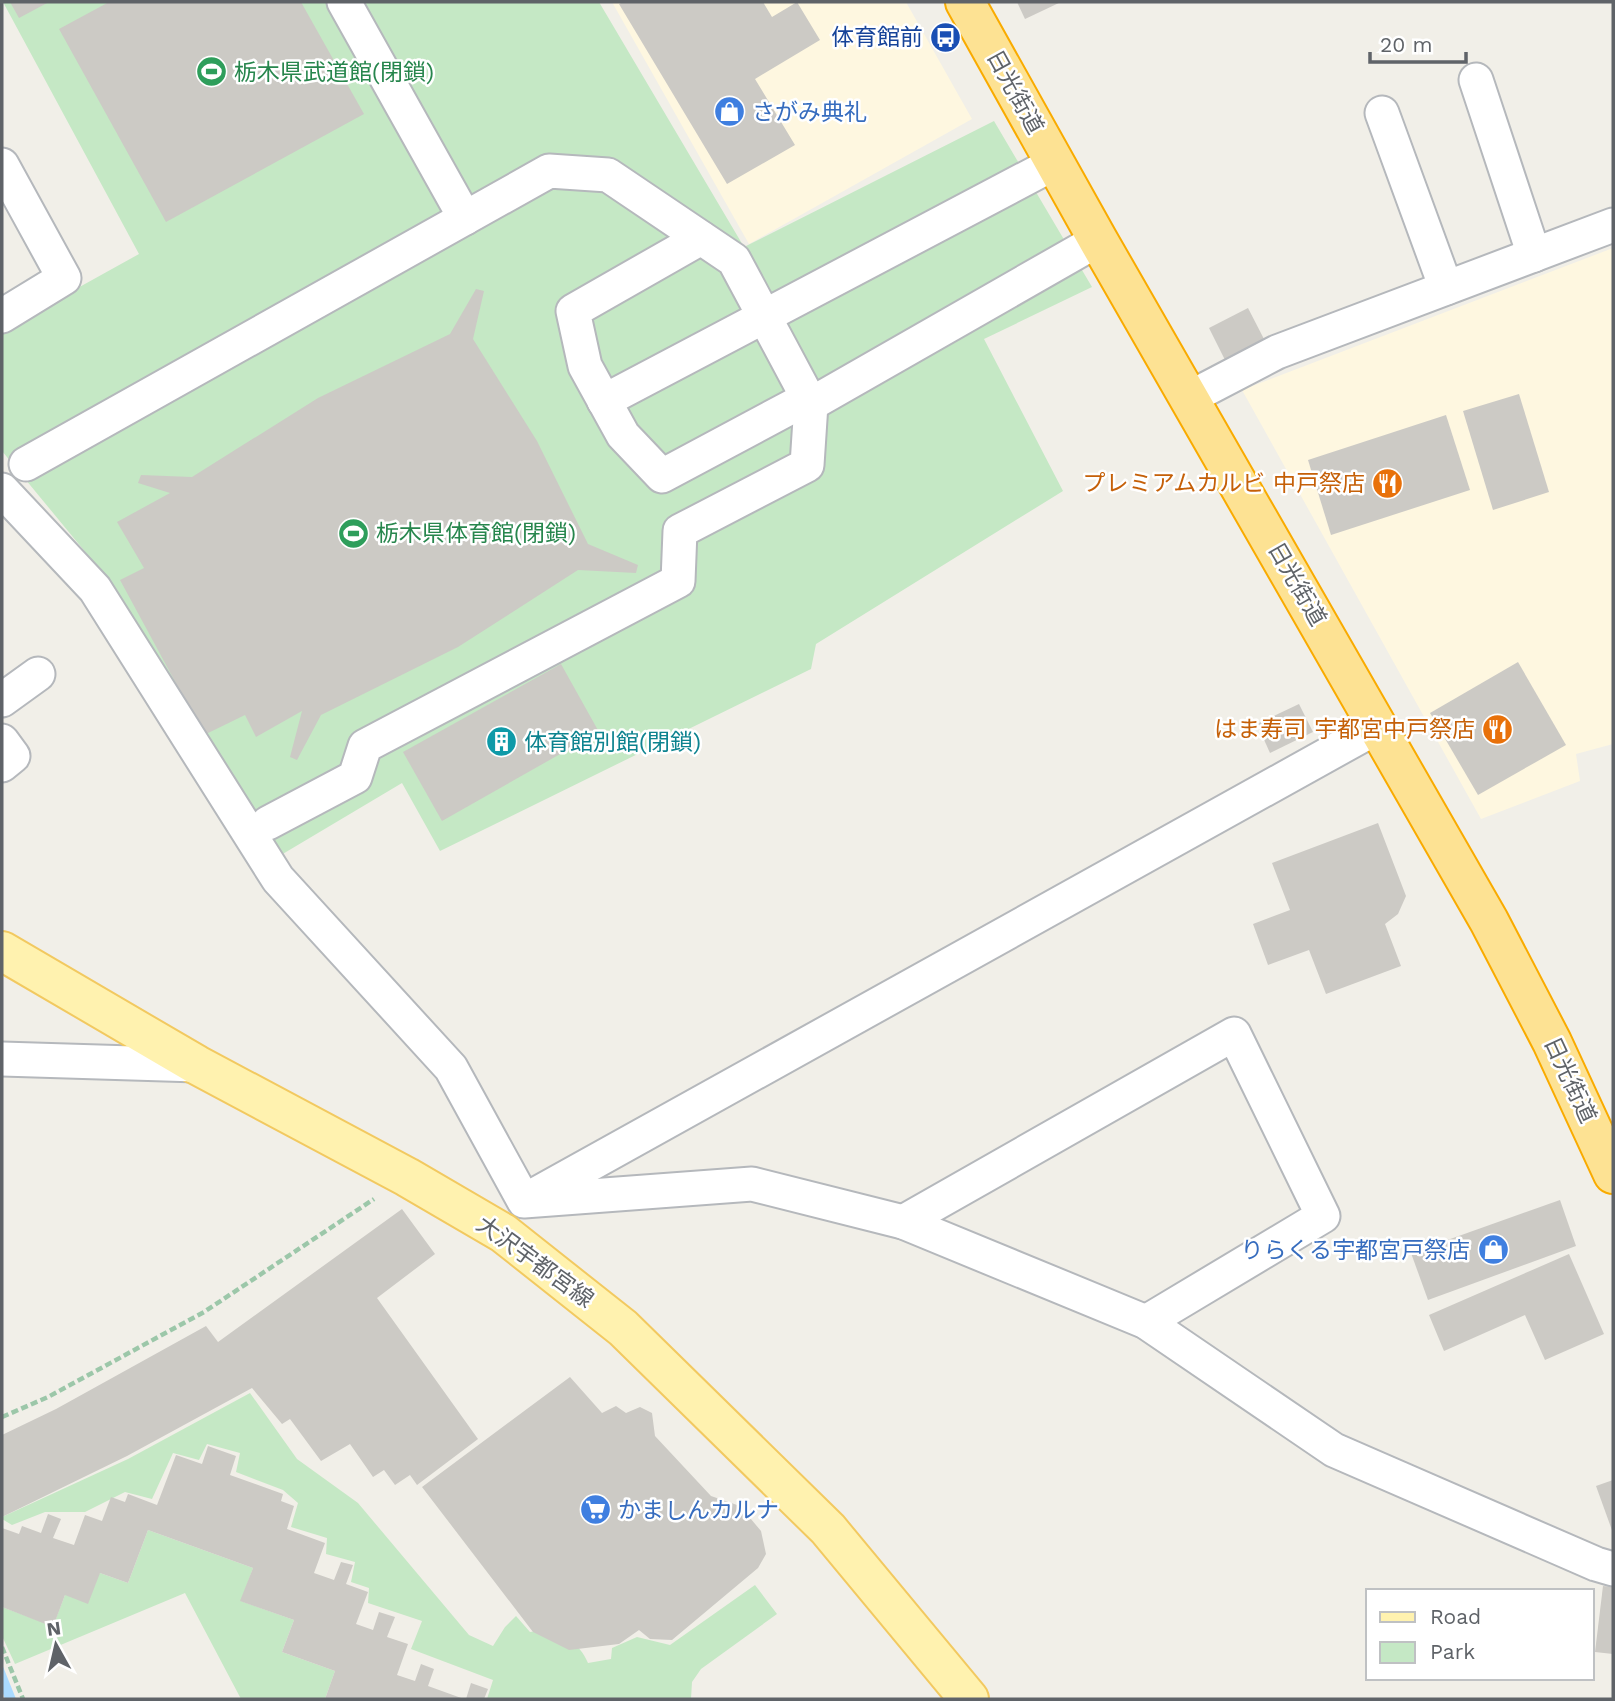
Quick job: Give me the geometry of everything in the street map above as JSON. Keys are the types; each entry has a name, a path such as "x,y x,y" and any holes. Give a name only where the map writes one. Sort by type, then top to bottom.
{"highway":[{"name":"日光街道","path":"965,2 1518,974 1613,1174"}],"main road":[{"name":"大沢宇都宮線","path":"2,951 197,1065 407,1177 503,1233 623,1328 818,1519 969,1699"}],"street":[{"path":"344,2 465,218"},
{"path":"1476,80 1534,255"},
{"path":"1382,113 1446,288"},
{"path":"604,401 1055,163"},
{"path":"2,165 64,278 2,316"},
{"path":"26,464 549,171 608,175 734,260 809,401 807,465 680,531 678,581 366,746 355,778 268,823"},
{"path":"1189,398 1277,352 1613,225"},
{"path":"701,238 573,311 585,366 623,435 662,476 809,401 1098,240"},
{"path":"2,490 95,589 278,879 451,1068 524,1200"},
{"path":"2,700 38,674"},
{"path":"503,1233 524,1200 1379,726"},
{"path":"2,741 13,756 2,765"},
{"path":"903,1222 1234,1034 1323,1216 1146,1322"},
{"path":"2,1059 197,1065"},
{"path":"524,1200 752,1184 903,1222 1146,1322 1334,1450 1613,1569"}],"path":[{"path":"2,1417 48,1397 204,1312 407,1177"},
{"path":"2,1647 23,1699"}],"shaded area":[{"path":"612,2 906,2 972,119 749,244"},
{"path":"1613,248 1613,744 1576,754 1580,781 1481,819 1242,390"}],"green space":[{"path":"3,2 599,2 744,247 994,121 1092,287 984,339 1063,491 816,644 811,669 440,851 402,783 281,855 96,565 2,451 2,330 139,254"},
{"path":"250,1393 297,1459 358,1503 469,1635 493,1646 516,1616 530,1632 548,1632 565,1637 579,1648 588,1663 611,1659 612,1648 637,1637 670,1645 755,1585 777,1614 701,1669 692,1682 691,1699 487,1699 493,1680 411,1649 422,1621 368,1603 369,1588 351,1582 355,1562 326,1554 327,1538 291,1527 298,1503 283,1490 236,1472 240,1453 207,1444 199,1460 173,1453 152,1499 125,1492 85,1512 45,1512 12,1525 2,1519 128,1459"},
{"path":"148,1530 253,1568 241,1601 294,1620 282,1652 335,1671 325,1699 241,1699 185,1593 15,1664 2,1636 2,1607 53,1626 65,1595 100,1573 128,1583"}],"water":[{"path":"2,1664 16,1699 5,1699 2,1691"}],"building":[{"path":"10,2 49,2 19,18"},
{"name":"栃木県武道館(閉鎖)","path":"109,2 301,2 364,114 166,222 59,29"},
{"name":"さがみ典礼","path":"763,2 772,17 797,2 820,40 755,79 795,145 727,184 619,4"},
{"path":"1017,2 1061,2 1025,19"},
{"name":"栃木県体育館(閉鎖)","path":"476,289 484,291 473,339 537,441 588,544 638,565 636,573 578,570 458,647 321,715 297,760 290,757 302,711 256,737 245,715 204,735 120,580 144,568 117,522 170,493 138,483 141,475 192,477 318,398 450,334"},
{"path":"1248,308 1265,341 1225,360 1209,328"},
{"path":"1519,394 1549,492 1493,510 1463,411"},
{"path":"1446,415 1470,490 1331,535 1308,460"},
{"name":"はま寿司 宇都宮中戸祭店","path":"1518,662 1566,745 1478,795 1430,713"},
{"name":"体育館別館(閉鎖)","path":"561,664 599,732 442,821 403,752"},
{"path":"1299,704 1313,732 1270,753 1257,724"},
{"path":"1378,823 1406,896 1398,914 1385,924 1401,966 1326,994 1309,950 1268,965 1253,924 1290,910 1272,863"},
{"name":"りらくる宇都宮戸祭店","path":"1560,1200 1576,1246 1428,1300 1411,1253"},
{"path":"402,1209 435,1254 377,1298 478,1439 417,1485 410,1475 395,1485 384,1470 373,1477 350,1444 321,1461 290,1419 282,1424 252,1388 127,1456 2,1517 2,1435 56,1409 206,1326 218,1342"},
{"path":"1569,1254 1604,1334 1545,1360 1525,1315 1444,1351 1429,1315"},
{"path":"570,1377 602,1413 616,1406 626,1413 640,1407 652,1413 655,1436 711,1496 740,1506 761,1531 766,1554 758,1568 672,1640 650,1639 639,1630 619,1644 569,1650 533,1632 422,1487"},
{"path":"208,1446 236,1456 230,1475 283,1494 281,1501 294,1506 287,1529 325,1543 314,1573 334,1580 341,1562 353,1565 346,1584 368,1592 356,1624 373,1630 379,1612 395,1617 387,1637 408,1644 397,1675 415,1681 421,1664 434,1669 428,1686 464,1699 325,1699 335,1671 282,1652 294,1620 240,1601 253,1568 148,1530 128,1583 100,1573 88,1604 65,1595 53,1627 2,1607 2,1528 19,1534 22,1526 41,1533 48,1514 61,1519 53,1538 74,1545 85,1515 102,1521 111,1497 125,1502 128,1494 157,1505 176,1455 202,1464"},
{"path":"1613,1480 1613,1533 1596,1486"},
{"path":"1603,1586 1613,1587 1613,1654 1595,1652"},
{"path":"471,1683 488,1689 484,1699 466,1699"}],"place":[{"name":"体育館前","path":"946,37"},
{"name":"栃木県武道館(閉鎖)","path":"211,72"},
{"name":"さがみ典礼","path":"729,112"},
{"name":"プレミアムカルビ 中戸祭店","path":"1388,483"},
{"name":"栃木県体育館(閉鎖)","path":"353,533"},
{"name":"はま寿司 宇都宮中戸祭店","path":"1498,729"},
{"name":"体育館別館(閉鎖)","path":"501,742"},
{"name":"りらくる宇都宮戸祭店","path":"1493,1250"},
{"name":"かましんカルナ","path":"595,1510"}]}
